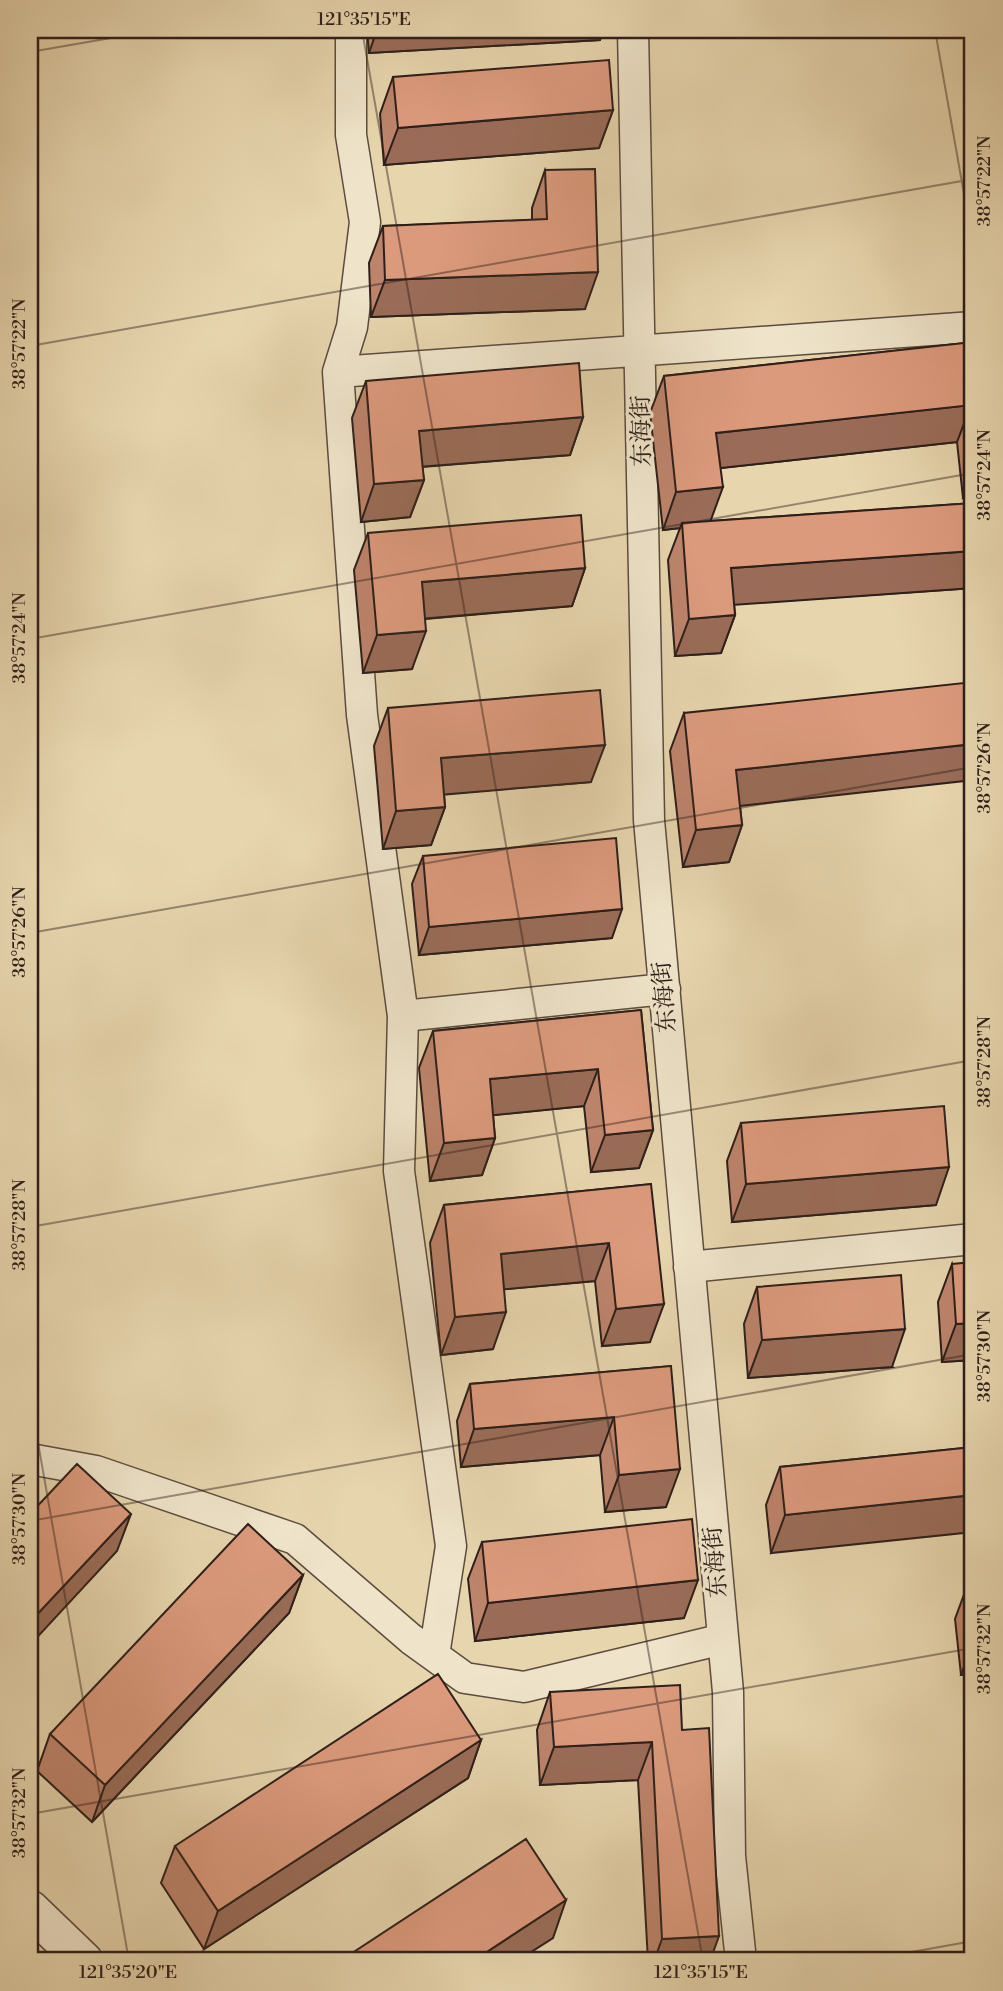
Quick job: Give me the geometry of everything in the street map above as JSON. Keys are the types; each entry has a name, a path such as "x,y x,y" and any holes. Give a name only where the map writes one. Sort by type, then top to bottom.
{"street":[{"path":"351,30 351,135 365,222 352,327 338,372 362,715 403,1016 398,1171 451,1546 434,1655"},
{"name":"东海街","path":"633,30 649,820 728,1692 730,1856 741,1961"},
{"path":"338,372 973,327"},
{"path":"403,1016 665,989"},
{"path":"690,1267 973,1239"},
{"path":"30,1459 96,1471 295,1539 411,1639 465,1678 524,1687 723,1639"},
{"path":"30,1909 84,1961"}],"building":[{"path":"609,60 613,110 398,128 393,77"},
{"path":"595,169 598,272 385,280 383,226 547,219 545,170"},
{"path":"973,342 973,426 971,405 716,433 723,487 676,492 664,376"},
{"path":"579,363 583,417 419,431 424,480 374,484 366,381"},
{"path":"973,503 973,551 731,568 735,615 689,619 682,523"},
{"path":"581,515 585,568 422,582 426,631 377,635 368,533"},
{"path":"973,682 973,744 736,770 742,825 696,830 684,713"},
{"path":"600,690 605,745 441,758 445,807 396,811 388,708"},
{"path":"616,838 622,909 429,927 423,856"},
{"path":"641,1010 653,1130 605,1135 598,1069 490,1079 495,1138 444,1143 433,1031"},
{"path":"944,1106 949,1167 746,1184 741,1123"},
{"path":"651,1184 664,1304 616,1309 609,1243 501,1254 506,1312 455,1317 444,1205"},
{"path":"973,1262 973,1323 956,1324 952,1264"},
{"path":"901,1275 905,1329 762,1340 757,1287"},
{"path":"671,1366 680,1469 619,1475 614,1417 474,1429 470,1384"},
{"path":"973,1447 973,1495 785,1515 780,1467"},
{"path":"77,1464 131,1514 30,1622 30,1514"},
{"path":"692,1519 698,1580 488,1603 482,1542"},
{"path":"248,1524 303,1575 105,1785 50,1734"},
{"path":"969,1581 973,1581 973,1624"},
{"path":"438,1674 481,1740 218,1911 175,1846"},
{"path":"680,1685 682,1730 709,1728 719,1936 662,1939 652,1742 554,1747 550,1692"},
{"path":"526,1839 566,1900 473,1961 340,1961"}]}
